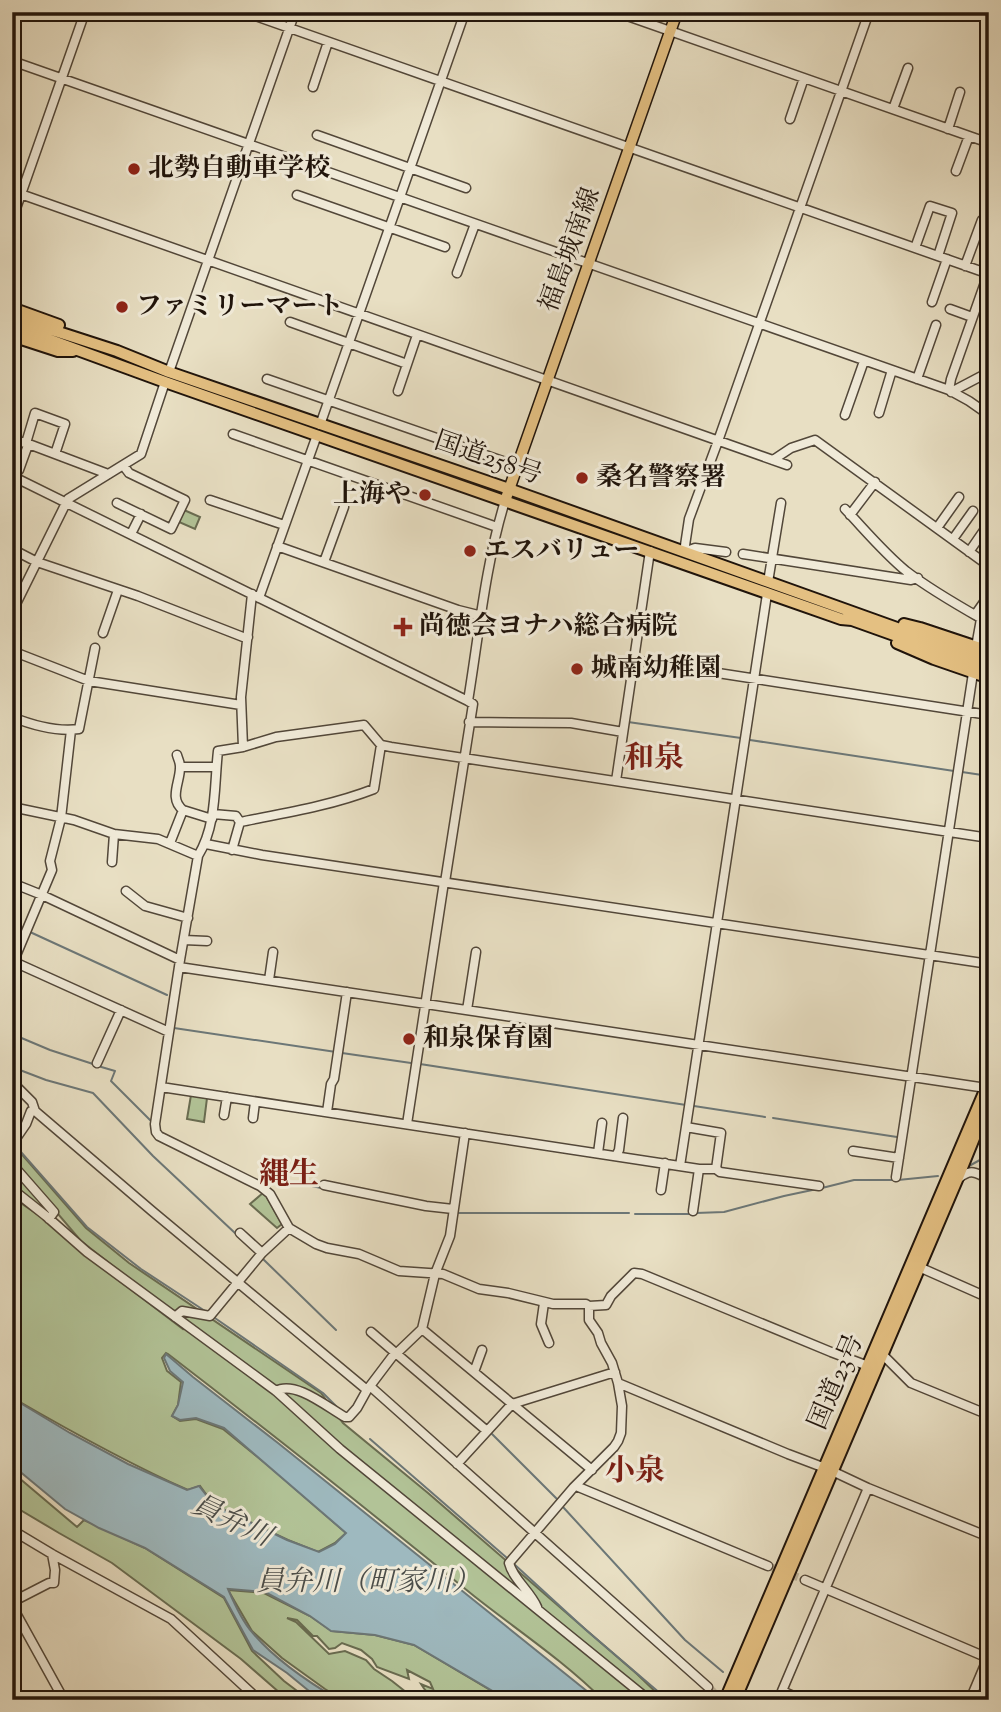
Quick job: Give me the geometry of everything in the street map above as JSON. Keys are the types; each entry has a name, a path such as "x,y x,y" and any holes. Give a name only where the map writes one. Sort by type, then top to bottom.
{"highway":[{"path":"12,308 90,336 117,351"},
{"name":"国道258号","path":"12,317 117,351 167,377"},
{"name":"国道258号","path":"12,326 318,430 505,501 650,551 870,618 989,661"},
{"path":"12,337 58,351 83,351"},
{"name":"国道258号","path":"318,430 509,489 684,552 841,619 852,620 989,668"},
{"path":"870,618 920,628 989,651"},
{"path":"841,619 934,659 989,678"},
{"name":"国道23号","path":"735,1700 868,1366 987,1084"},
{"name":"国道23号","path":"725,1700 882,1354 989,1101"}],"main road":[{"name":"福島城南線","path":"505,501 677,12"}],"street":[{"path":"12,220 17,193 85,12"},
{"path":"244,12 988,273 951,379 950,391"},
{"path":"12,612 16,596 37,562 68,499 141,454 295,12"},
{"path":"243,747 241,705 248,637 256,596 308,460 465,12"},
{"path":"616,12 988,142"},
{"path":"726,552 695,548 684,552 689,519 869,12"},
{"path":"313,88 328,42"},
{"path":"12,61 917,379 950,391 989,415"},
{"path":"893,109 908,68"},
{"path":"790,119 804,78"},
{"path":"948,129 960,92"},
{"path":"317,135 466,188"},
{"path":"957,171 969,136"},
{"path":"17,193 787,465"},
{"path":"297,195 445,247"},
{"path":"915,248 930,205 953,213 938,256"},
{"path":"965,266 982,220"},
{"path":"457,273 475,223"},
{"path":"932,302 947,259"},
{"path":"950,309 972,317"},
{"path":"290,322 407,365"},
{"path":"917,379 936,325"},
{"path":"398,391 417,335"},
{"path":"845,415 864,360"},
{"path":"878,413 892,370"},
{"path":"950,391 989,372"},
{"path":"267,379 517,466"},
{"path":"55,454 65,424 34,413 19,470 13,476 473,704 407,1124"},
{"path":"233,434 497,527"},
{"path":"12,440 108,474"},
{"path":"773,460 791,448 815,440 989,566"},
{"path":"117,503 171,529 185,500 129,472 123,465"},
{"path":"875,482 848,512 886,552 918,579 982,619"},
{"path":"937,528 960,497"},
{"path":"210,500 284,526"},
{"path":"468,701 490,556 505,501"},
{"path":"680,1166 781,503"},
{"path":"324,562 344,507"},
{"path":"953,539 973,512"},
{"path":"131,534 141,514"},
{"path":"969,552 989,523"},
{"path":"277,546 482,616"},
{"path":"12,549 37,562 248,637"},
{"path":"616,781 650,551"},
{"path":"743,554 918,579"},
{"path":"103,633 118,590"},
{"path":"976,647 989,595"},
{"path":"12,717 31,724 79,729 95,648"},
{"path":"12,651 89,681 241,705"},
{"path":"634,660 989,715"},
{"path":"896,1177 973,673"},
{"path":"469,722 571,723 623,732"},
{"path":"868,1366 639,1273 630,1275 606,1305 544,1303 508,1293 479,1289 449,1276 399,1271 359,1254 327,1248 289,1228 270,1195 260,1186 159,1136 155,1124 169,1032 198,856 206,844 212,816 218,751 295,734 363,725 381,745 989,838"},
{"path":"71,730 61,818 50,860 52,870 13,962 169,1032"},
{"path":"240,822 293,813 345,800 373,789 381,745"},
{"path":"986,773 989,752"},
{"path":"177,755 180,767 175,794 179,807 212,816 236,816 240,822 232,850"},
{"path":"180,767 216,767"},
{"path":"12,807 86,823 114,834 149,837 198,856"},
{"path":"170,843 183,810"},
{"path":"111,862 114,834"},
{"path":"206,844 989,964"},
{"path":"12,883 180,963 269,980 698,1045 912,1077 987,1084"},
{"path":"126,891 145,906 188,918"},
{"path":"184,940 208,941"},
{"path":"269,980 273,952"},
{"path":"467,1010 476,952"},
{"path":"327,1112 348,992"},
{"path":"97,1063 121,1010"},
{"path":"12,1082 32,1102 35,1111 457,1464 708,1687"},
{"path":"161,1087 819,1186"},
{"path":"224,1115 227,1097"},
{"path":"253,1118 255,1102"},
{"path":"12,1137 15,1140 31,1111 35,1111"},
{"path":"616,1156 623,1118"},
{"path":"598,1153 602,1123"},
{"path":"686,1127 721,1133 716,1169"},
{"path":"276,1391 279,1388 294,1388 349,1417 394,1353 422,1329 435,1274 450,1236 465,1133"},
{"path":"853,1151 899,1158"},
{"path":"661,1190 664,1163"},
{"path":"12,1164 54,1212 49,1219"},
{"path":"693,1211 699,1169"},
{"path":"957,1180 967,1172 989,1179"},
{"path":"324,1185 453,1209"},
{"path":"12,1189 87,1252 276,1391 340,1449 649,1700"},
{"path":"174,1317 182,1311 211,1315 262,1253 289,1228"},
{"path":"240,1233 262,1253"},
{"path":"919,1267 989,1298"},
{"path":"544,1303 541,1324 549,1343"},
{"path":"537,1610 536,1603 511,1569 509,1561 614,1447 621,1433 622,1406 618,1383 598,1333 589,1320 589,1306"},
{"path":"422,1329 592,1470"},
{"path":"371,1332 487,1431"},
{"path":"474,1372 482,1350"},
{"path":"882,1354 911,1383 989,1415"},
{"path":"457,1464 512,1404 615,1372"},
{"path":"618,1383 989,1538"},
{"path":"576,1486 768,1566"},
{"path":"803,1700 782,1696 782,1691 868,1488"},
{"path":"12,1530 171,1619 259,1700"},
{"path":"52,1554 54,1583 49,1583 12,1604 64,1700"},
{"path":"805,1580 988,1656 970,1700"}],"green space":[{"path":"184,510 200,517 195,529 179,522"},
{"path":"191,1095 207,1098 204,1122 187,1119"},
{"path":"12,1143 86,1228 129,1263 321,1393 343,1423 428,1493 664,1700 603,1700 556,1659 166,1353 162,1358 167,1371 181,1382 178,1405 172,1416 180,1421 196,1419 223,1429 346,1533 318,1552 288,1540 214,1505 200,1486 188,1490 165,1480 13,1398 12,1197 44,1219 92,1260 183,1329 187,1324 81,1241 12,1160"},
{"path":"12,1167 52,1212 49,1216 12,1186"},
{"path":"264,1192 282,1224 277,1228 250,1204"},
{"path":"12,1472 77,1527 84,1520 145,1548 224,1598 252,1651 309,1700 288,1700 241,1659 112,1563 12,1505"},
{"path":"228,1590 264,1593 310,1616 332,1631 375,1635 414,1645 507,1700 465,1700 451,1692 447,1694 453,1700 434,1698 421,1684 433,1689 430,1682 407,1670 409,1679 377,1667 361,1650 342,1643 329,1649 297,1620 287,1618 296,1622 329,1654 345,1651 366,1660 416,1700 343,1700 282,1658 252,1631"}],"water":[{"name":"員弁川（町家川）","path":"166,1354 598,1700 508,1700 414,1645 375,1635 331,1631 310,1616 265,1592 228,1589 245,1623 271,1652 339,1700 320,1700 253,1650 224,1597 145,1548 99,1528 65,1509 12,1465 12,1398 128,1464 187,1490 199,1486 214,1505 287,1540 319,1552 335,1544 346,1533 224,1428 196,1418 180,1420 172,1416 178,1405 183,1382 170,1371 164,1358"}],"waterway":[{"path":"628,722 741,738"},
{"path":"750,740 954,771"},
{"path":"962,772 982,775"},
{"path":"12,924 24,930"},
{"path":"30,932 167,995"},
{"path":"174,1028 336,1052"},
{"path":"12,1034 93,1064"},
{"path":"342,1053 411,1063"},
{"path":"420,1064 686,1105"},
{"path":"98,1066 115,1071 111,1081 150,1120"},
{"path":"12,1067 93,1093 153,1156 236,1234"},
{"path":"694,1106 765,1117"},
{"path":"773,1118 897,1137"},
{"path":"13,1143 87,1227 141,1269 205,1311"},
{"path":"969,1166 989,1155"},
{"path":"822,1188 854,1180 938,1176"},
{"path":"298,1183 321,1188"},
{"path":"696,1213 724,1212 817,1189"},
{"path":"458,1213 629,1213"},
{"path":"635,1214 690,1214"},
{"path":"263,1259 336,1330"},
{"path":"212,1316 323,1393 340,1410"},
{"path":"491,1433 558,1500"},
{"path":"370,1439 507,1558"},
{"path":"563,1507 685,1640 723,1672"},
{"path":"514,1564 668,1700"}],"tunnel":[{"path":"768,1566 805,1580"},
{"path":"708,1687 722,1700"}],"place":[{"name":"北勢自動車学校","path":"134,169"},
{"name":"ファミリーマート","path":"122,307"},
{"name":"桑名警察署","path":"582,478"},
{"name":"上海や","path":"425,495"},
{"name":"エスバリュー","path":"470,551"},
{"name":"尚徳会ヨナハ総合病院","path":"403,627"},
{"name":"城南幼稚園","path":"577,669"},
{"name":"和泉保育園","path":"409,1039"}],"district":[{"name":"和泉","path":"654,759"},
{"name":"縄生","path":"289,1175"},
{"name":"小泉","path":"635,1472"}],"water label":[{"name":"員弁川","path":"231,1522"}]}
